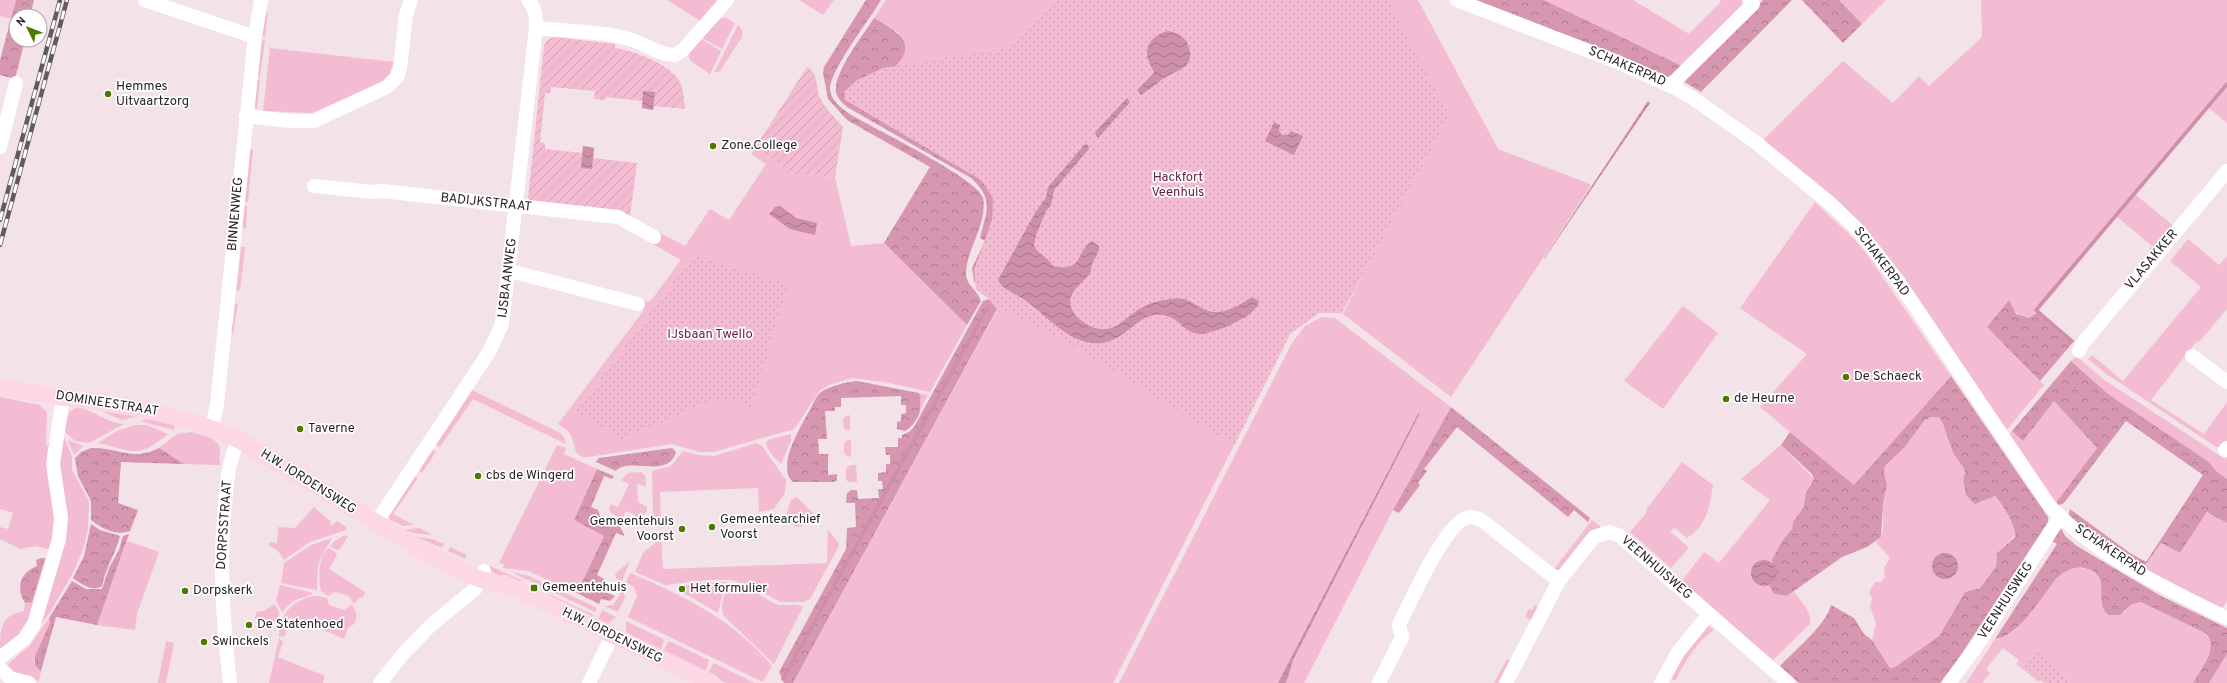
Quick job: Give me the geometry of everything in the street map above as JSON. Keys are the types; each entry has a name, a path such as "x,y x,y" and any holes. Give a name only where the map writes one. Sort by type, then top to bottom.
{"main road":[{"name":"DOMINEESTRAAT","path":"0,387 150,409 212,428"},
{"name":"H.W. IORDENSWEG","path":"212,428 239,440 376,523 404,538 436,548 482,575 513,588 712,683"}],"street":[{"path":"145,0 255,37"},
{"name":"BINNENWEG","path":"212,428 217,404 246,116 255,37 261,0"},
{"path":"246,116 290,121 314,121 387,87 397,77 400,68 406,15 411,0"},
{"name":"IJSBAANWEG","path":"376,523 494,344 504,316 536,28 536,18 533,5 528,0"},
{"path":"536,28 624,38 639,42 661,52 675,55 683,50 727,0"},
{"name":"SCHAKERPAD","path":"1457,0 1620,63 1673,87 1697,101 1754,141 1831,204 1859,231 1898,281 2049,505 2060,517 2116,558 2151,579 2227,618"},
{"path":"1673,87 1678,78 1753,1"},
{"path":"0,147 16,84"},
{"name":"VLASAKKER","path":"2079,351 2083,343 2227,171"},
{"name":"BADIJKSTRAAT","path":"314,186 372,192 382,191 618,217 654,237"},
{"path":"510,271 638,304"},
{"path":"2192,356 2227,382"},
{"path":"0,658 24,639 34,624 59,540 61,518 53,464 63,397"},
{"name":"DORPSSTRAAT","path":"230,683 224,624 221,548 229,463 239,440"},
{"name":"VEENHUISWEG","path":"1949,683 1976,647 2060,517"},
{"path":"1379,683 1402,637 1399,625 1437,549 1464,519 1477,518 1484,522 1559,581"},
{"name":"VEENHUISWEG","path":"1506,683 1559,581 1594,537 1610,532 1620,536 1788,683"},
{"path":"380,683 403,654 430,626 470,594 482,575"},
{"path":"1661,683 1681,646 1708,614"},
{"path":"589,683 612,636"},
{"path":"0,668 10,678 29,683"}],"green space":[{"path":"0,0 16,0 14,8 8,8 8,18 0,16"},
{"path":"16,0 34,0 32,8 14,8"},
{"path":"667,0 721,0 702,22"},
{"path":"799,0 834,0 823,15"},
{"path":"866,0 881,0 851,44 836,70 831,81 831,93 836,102 848,113 944,166 977,189 983,198 983,216 967,263 966,272 966,277 981,301 967,325 884,243 930,167 847,120 828,99 823,73 824,67"},
{"path":"886,0 1084,0 1089,27 860,87 899,33 874,18"},
{"name":"Hackfort Veenhuis","path":"1060,0 1388,0 1449,116 1342,313 1319,313 1290,334 1234,445 1079,349 995,304 976,289 974,270 992,220 993,198 981,180 845,100 844,92 857,80 883,68 1004,49"},
{"path":"1383,0 1418,0 1498,149 1590,184 1590,187 1451,397 1343,314 1443,117"},
{"path":"1474,0 1544,0 1684,67 1666,78"},
{"path":"1544,0 1633,0 1689,34 1721,2 1720,0 1742,0 1742,5 1684,67"},
{"path":"1763,0 1792,0 1701,92 1683,81"},
{"path":"1802,0 1839,0 1862,24 1843,43"},
{"path":"1839,0 1886,0 1862,24"},
{"path":"1981,0 2227,0 2227,123 2209,108 2136,195 2175,227 2152,254 2148,252 2152,246 2117,217 2038,312 2029,318 2022,316 2013,310 2011,303 1987,327 2044,385 2005,432 1891,266 1764,142 1765,138 1843,61 1893,103 1919,76 1929,86 1982,37"},
{"path":"263,12 268,13 265,37 260,36"},
{"path":"721,18 726,18 735,23 722,49 702,38"},
{"path":"874,18 897,33 902,39 905,45 905,52 901,60 893,69 946,111 1085,351 989,299 974,281 972,268 985,241 980,238 987,205 983,192 978,185 971,178 847,107 839,98 836,92 836,84 839,75 850,54"},
{"path":"738,25 742,30 742,37 720,71 714,73"},
{"path":"8,30 8,48 23,48 15,79 0,75 0,60"},
{"path":"554,37 615,44 615,48 632,52 660,64 675,75 680,82 685,109 654,106 653,110 642,108 642,101 606,97 605,100 594,99 595,91 551,87 550,93 545,93 540,142 545,143 545,149 582,153 583,146 594,148 593,158 637,163 630,216 531,201 528,198 544,46 547,40"},
{"path":"259,39 265,40 260,77 255,76"},
{"path":"701,39 721,51 710,74 692,62 689,58 689,53"},
{"path":"270,48 394,62 389,75 381,82 312,113 263,111"},
{"path":"807,67 811,69 815,76 819,95 823,104 843,127 835,177 794,174 755,148"},
{"path":"255,79 260,80 257,109 254,107"},
{"path":"755,148 794,174 835,177 851,246 884,243 967,325 930,392 889,383 852,378 829,385 820,390 793,430 714,452 699,452 672,444 588,457 579,455 575,450 570,434 566,429 558,424 644,310 638,308 640,300 650,302 681,260 651,243 658,232 685,246 710,209 729,220 766,164 751,154"},
{"path":"248,149 253,149 248,202 242,202"},
{"path":"1815,202 1857,242 1866,253 1951,376 1854,485 1760,407 1807,354 1740,308"},
{"path":"242,205 247,206 246,229 240,227"},
{"path":"2188,239 2219,265 2227,256 2227,309 2199,342 2197,341 2151,400 2204,434 2227,402 2227,440 2221,447 2216,447 2105,373 2088,359 2092,355 2123,381 2201,287 2170,261"},
{"path":"241,247 245,247 240,291 233,289 237,286"},
{"name":"IJsbaan Twello","path":"698,256 788,285 751,408 731,398 716,398 623,439 576,412 689,262"},
{"path":"989,299 1284,347 1113,683 793,683 997,310"},
{"path":"989,299 997,309 793,683 784,683 779,672 846,549 847,528 856,527 855,503 846,503 847,493 851,490 857,490 858,499 879,498 878,489 883,489 882,481 878,481 878,473 886,472 886,464 890,464 890,455 886,455 885,447 898,447 898,438 902,438 902,435 909,432 914,427 983,301"},
{"path":"2009,300 2016,314 2029,318 2038,312 2074,341 2040,381 1987,327"},
{"path":"232,303 238,304 233,334 229,334 229,327 233,324 235,307"},
{"path":"1683,306 1718,333 1663,409 1624,381"},
{"path":"1322,317 1335,318 1451,407 1393,510 1304,683 1119,683 1292,343 1305,326"},
{"path":"2076,356 2103,379 2225,459 2227,457 2227,479 2215,470 2209,462 2108,394 2071,361"},
{"path":"2071,361 2108,394 2209,462 2215,470 2227,479 2227,523 2207,512 2180,553 2161,543 2143,568 2130,562 2068,518 2070,509 2130,553 2146,562 2203,475 2126,421 2064,503 2057,506 2055,504 2097,448 2054,401 2023,441 2012,431"},
{"path":"1951,376 2048,517 2048,522 1947,676 1940,683 1799,683 1780,666 1817,629 1828,613 1831,605 1854,618 1864,634 1872,640 1890,668 1895,667 1939,636 1965,592 1980,588 1996,567 1997,553 2015,537 2012,522 1995,496 1975,504 1966,495 1963,481 1965,472 1963,467 1953,453 1942,421 1938,417 1931,417 1924,421 1904,448 1885,466 1884,472 1887,485 1883,503 1881,537 1867,547 1842,557 1787,596 1774,594 1769,585 1772,583 1773,563 1771,561 1782,541 1792,529 1793,522 1804,507 1806,493 1814,479 1812,474 1781,445 1790,432 1854,485"},
{"path":"857,381 919,393 921,397 920,413 917,419 905,431 897,429 897,422 901,421 901,414 906,413 906,405 901,405 901,396 841,398 841,407 835,407 835,411 825,411 827,439 818,439 819,454 828,454 828,475 837,474 837,480 834,482 793,482 788,475 788,458 795,437 817,397 821,392 829,388 843,383"},
{"path":"470,389 560,433 564,437 566,444 473,399 440,447 435,445"},
{"path":"919,393 928,395 920,410 919,403 921,397"},
{"path":"0,397 40,405 47,412 46,447 49,442 55,510 51,550 36,546 20,549 0,539 0,527 8,529 13,513 0,509"},
{"path":"2054,401 2097,448 2055,504 2008,436 2012,431 2023,440"},
{"path":"90,406 151,414 122,420"},
{"path":"78,407 112,421 124,424 89,443 75,441 64,431 69,412"},
{"path":"1451,407 1590,518 1588,522 1574,510 1568,517 1457,427 1424,469 1427,471 1418,483 1420,485 1399,513 1393,510"},
{"path":"850,415 850,431 844,429 843,420 846,416"},
{"path":"1931,417 1938,417 1942,421 1953,453 1965,472 1963,481 1964,488 1979,502 1994,496 2007,514 2016,534 1997,553 1996,567 1980,588 1965,592 1939,636 1895,667 1890,668 1872,640 1876,624 1870,606 1872,598 1869,592 1875,582 1881,582 1885,577 1884,568 1890,558 1876,542 1881,537 1883,530 1883,503 1887,485 1884,472 1885,466 1904,448 1924,421","holes":["1932,565 1948,579 1937,576"]},
{"path":"153,418 176,423 174,430 140,421"},
{"path":"136,425 147,425 168,434 149,448 134,451 128,451 98,443 119,430"},
{"path":"191,432 213,439 219,445 220,465 184,464 159,448 177,434"},
{"path":"791,434 791,441 781,464 769,451 766,442 770,439"},
{"path":"63,435 72,456 72,470 89,501 88,528 84,547 74,571 52,609 28,643 5,664 3,662 27,642 40,623 64,541 66,518 58,466"},
{"path":"68,440 83,446 74,455"},
{"path":"847,440 851,440 851,457 844,453 844,444"},
{"path":"756,443 762,446 786,480 785,493 774,509 759,512 758,488 660,492 661,524 658,524 657,519 653,514 652,471 671,466 683,451 699,455 714,456"},
{"path":"557,445 566,448 564,454 597,469 574,520 603,535 604,537 577,593 528,571 503,568 504,564 499,563"},
{"path":"1781,445 1814,479 1809,487 1804,507 1793,522 1792,529 1782,541 1771,561 1762,560 1757,562 1774,594 1787,596 1794,592 1808,611 1810,624 1773,660 1719,617 1681,582 1704,552 1719,563 1770,500 1741,479"},
{"path":"91,448 141,454 159,448 184,464 121,462 118,503 138,510 130,531 120,533 105,529 91,520 91,501 78,476 75,458 81,452"},
{"path":"431,448 436,452 422,473 418,470"},
{"path":"672,448 676,452 672,460 665,465 630,466 622,467 616,471 596,462 599,458"},
{"path":"1682,462 1713,485 1709,508 1699,528 1687,538 1675,528 1670,531 1689,548 1671,568 1630,532 1647,512 1646,510"},
{"path":"850,465 856,465 857,482 849,482 846,480 846,469"},
{"path":"597,469 614,476 612,479 604,476 591,507 598,510 601,519 620,527 624,534 624,536 616,533 597,575 604,579 606,583 603,591 615,596 610,601 601,599 599,604 577,593 604,536 574,520"},
{"path":"641,472 645,476 646,487 637,483 638,502 647,507 647,512 633,524 631,523 635,515 626,511 622,519 611,513 609,509 611,504 618,507 629,484 621,480 628,473"},
{"path":"414,475 418,478 393,514 414,525 403,526 389,519 389,509"},
{"path":"797,497 815,515 814,522 798,527 788,523 786,516 791,500"},
{"path":"314,507 330,520 331,526 337,521 346,527 346,530 310,542 284,560 278,551 269,545 269,542 277,543 278,527 295,528"},
{"path":"2208,511 2227,523 2227,601 2222,609 2143,568 2161,543 2180,553"},
{"path":"1592,520 1601,527 1560,570 1554,569"},
{"path":"91,524 100,530 120,536 102,586 98,588 91,588 83,585 73,578 84,556"},
{"path":"419,528 433,535 413,533 403,530"},
{"path":"2061,528 2065,536 2077,546 2161,596 2227,628 2227,654 2209,683 2193,683 2210,653 2211,646 2207,634 2141,602 2132,604 2120,615 2109,615 2104,609 2102,603 2101,582 2098,576 2093,571 2084,568 2072,569 2059,576 2021,624 2004,637 1995,639 2057,544 2050,540"},
{"path":"828,530 838,542 839,546 810,599 803,602 780,602 753,587 732,580 707,580 665,585 635,572 643,553 661,538 663,569 827,563"},
{"path":"129,534 97,625 56,617 41,671 35,665 35,656 50,623 49,618 72,581 86,589 102,589 109,568 119,550 123,536"},
{"path":"345,535 348,536 340,549 337,550 330,546 335,541"},
{"path":"416,537 432,539 444,544 442,548"},
{"path":"332,538 319,562 317,590 281,583 284,563 311,545"},
{"path":"127,541 159,552 137,614 135,630 97,625"},
{"path":"450,547 467,555 465,559 448,551"},
{"path":"328,548 337,555 329,569 365,592 364,596 359,598 354,604 349,596 335,592 328,596 321,591 319,580 320,568 322,557"},
{"path":"45,558 49,559 36,605 24,630 0,652 0,637 3,625 10,616 24,611 25,603 32,601"},
{"path":"45,558 32,602 25,603 20,591 21,581 27,572 37,566 36,560"},
{"path":"630,561 622,581 616,578 615,574"},
{"path":"490,566 523,581 511,581 488,570"},
{"path":"2075,567 2088,569 2098,575 2101,585 2104,609 2124,613 2132,604 2141,602 2207,634 2211,646 2210,653 2193,683 2069,683 2061,669 2026,666 2043,680 2038,681 2016,664 2019,660 2003,648 1986,669 1990,673 1982,683 1966,683 1995,639 2007,636 2017,628 2053,583 2063,573"},
{"path":"511,572 529,576 597,608 595,612"},
{"path":"630,573 689,600 725,622 741,635 772,666 763,682 628,617 637,596 634,587 626,582"},
{"path":"726,582 728,584 722,596 718,613 677,589 678,587 699,583"},
{"path":"737,584 747,587 776,604 797,605 803,607 774,664 723,615 722,606 724,596 729,588"},
{"path":"280,585 313,594 293,601 282,612 276,601"},
{"path":"623,590 625,597 618,612 604,606 613,605"},
{"path":"546,593 594,615 592,620 558,603"},
{"path":"317,596 327,598 329,605 344,610 351,605 353,606 357,616 354,624 348,628 344,639 319,628 319,630 308,624 298,623 293,617 289,618 286,624 286,635 283,637 279,636 279,628 285,614 290,608 295,603 309,597"},
{"path":"275,604 279,612 278,622 255,618 256,612 264,611"},
{"path":"1535,605 1539,607 1532,620 1525,617 1529,609 1532,610"},
{"path":"602,610 616,617 608,624 597,622"},
{"path":"49,618 50,623 34,661 41,671 39,681 17,677 6,666 30,645"},
{"path":"626,621 663,639 664,641 660,651 626,633"},
{"path":"1708,626 1714,630 1696,646 1675,681 1669,678 1676,664"},
{"path":"279,638 283,642 278,657 325,676 323,683 269,683"},
{"path":"166,641 174,643 166,683 158,683"},
{"path":"669,641 709,660 705,673 662,653"},
{"path":"2038,651 2061,669 2069,683 2044,683 2025,666"},
{"path":"2227,654 2227,683 2209,683"},
{"path":"1507,659 1511,661 1500,683 1494,683"},
{"path":"714,663 755,683 726,683 707,674"}],"water":[{"path":"1168,31 1183,37 1187,42 1190,52 1188,63 1180,70 1164,78 1141,95 1137,90 1154,73 1147,56 1148,46 1158,35"},
{"path":"643,91 655,92 653,110 642,108"},
{"path":"1127,98 1130,102 1099,137 1097,137 1095,132"},
{"path":"1648,101 1650,103 1544,259 1544,258"},
{"path":"1274,122 1280,125 1279,131 1282,135 1288,135 1291,131 1303,136 1294,155 1265,141"},
{"path":"1085,144 1088,145 1089,149 1054,190 1051,205 1046,211 1036,235 1034,246 1038,252 1049,260 1053,266 1069,267 1077,261 1092,241 1099,246 1091,272 1073,293 1071,298 1070,303 1072,310 1081,321 1095,328 1110,328 1122,322 1138,309 1154,302 1178,298 1189,301 1207,311 1213,312 1234,308 1252,297 1259,301 1257,307 1251,313 1233,324 1205,333 1192,333 1169,317 1155,315 1143,319 1117,338 1102,343 1090,343 1079,340 1059,328 1031,304 1003,286 998,280 1036,211 1046,198 1048,187"},
{"path":"583,146 594,148 592,169 581,168"},
{"path":"780,206 796,218 817,223 815,235 790,229 769,214 775,207"},
{"path":"1420,413 1293,660 1287,680 1285,683 1278,683 1418,414"},
{"path":"1945,553 1954,557 1958,566 1954,575 1945,579 1936,575 1932,566 1936,557"},
{"path":"1764,560 1773,564 1777,573 1773,582 1764,586 1755,582 1751,573 1755,564"}],"waterway":[{"path":"2072,341 2036,310 2227,84"},
{"path":"783,679 987,308"}],"railway":[{"path":"0,220 60,0"},
{"path":"0,245 67,0"}],"place":[{"name":"Hemmes Uitvaartzorg","path":"108,94"},
{"name":"Zone.College","path":"713,146"},
{"name":"De Schaeck","path":"1846,377"},
{"name":"de Heurne","path":"1726,399"},
{"name":"Taverne","path":"300,429"},
{"name":"cbs de Wingerd","path":"478,476"},
{"name":"Gemeentearchief Voorst","path":"712,527"},
{"name":"Gemeentehuis Voorst","path":"682,529"},
{"name":"Gemeentehuis","path":"534,588"},
{"name":"Het formulier","path":"682,589"},
{"name":"Dorpskerk","path":"185,591"},
{"name":"De Statenhoed","path":"249,625"},
{"name":"Swinckels","path":"204,642"}]}
